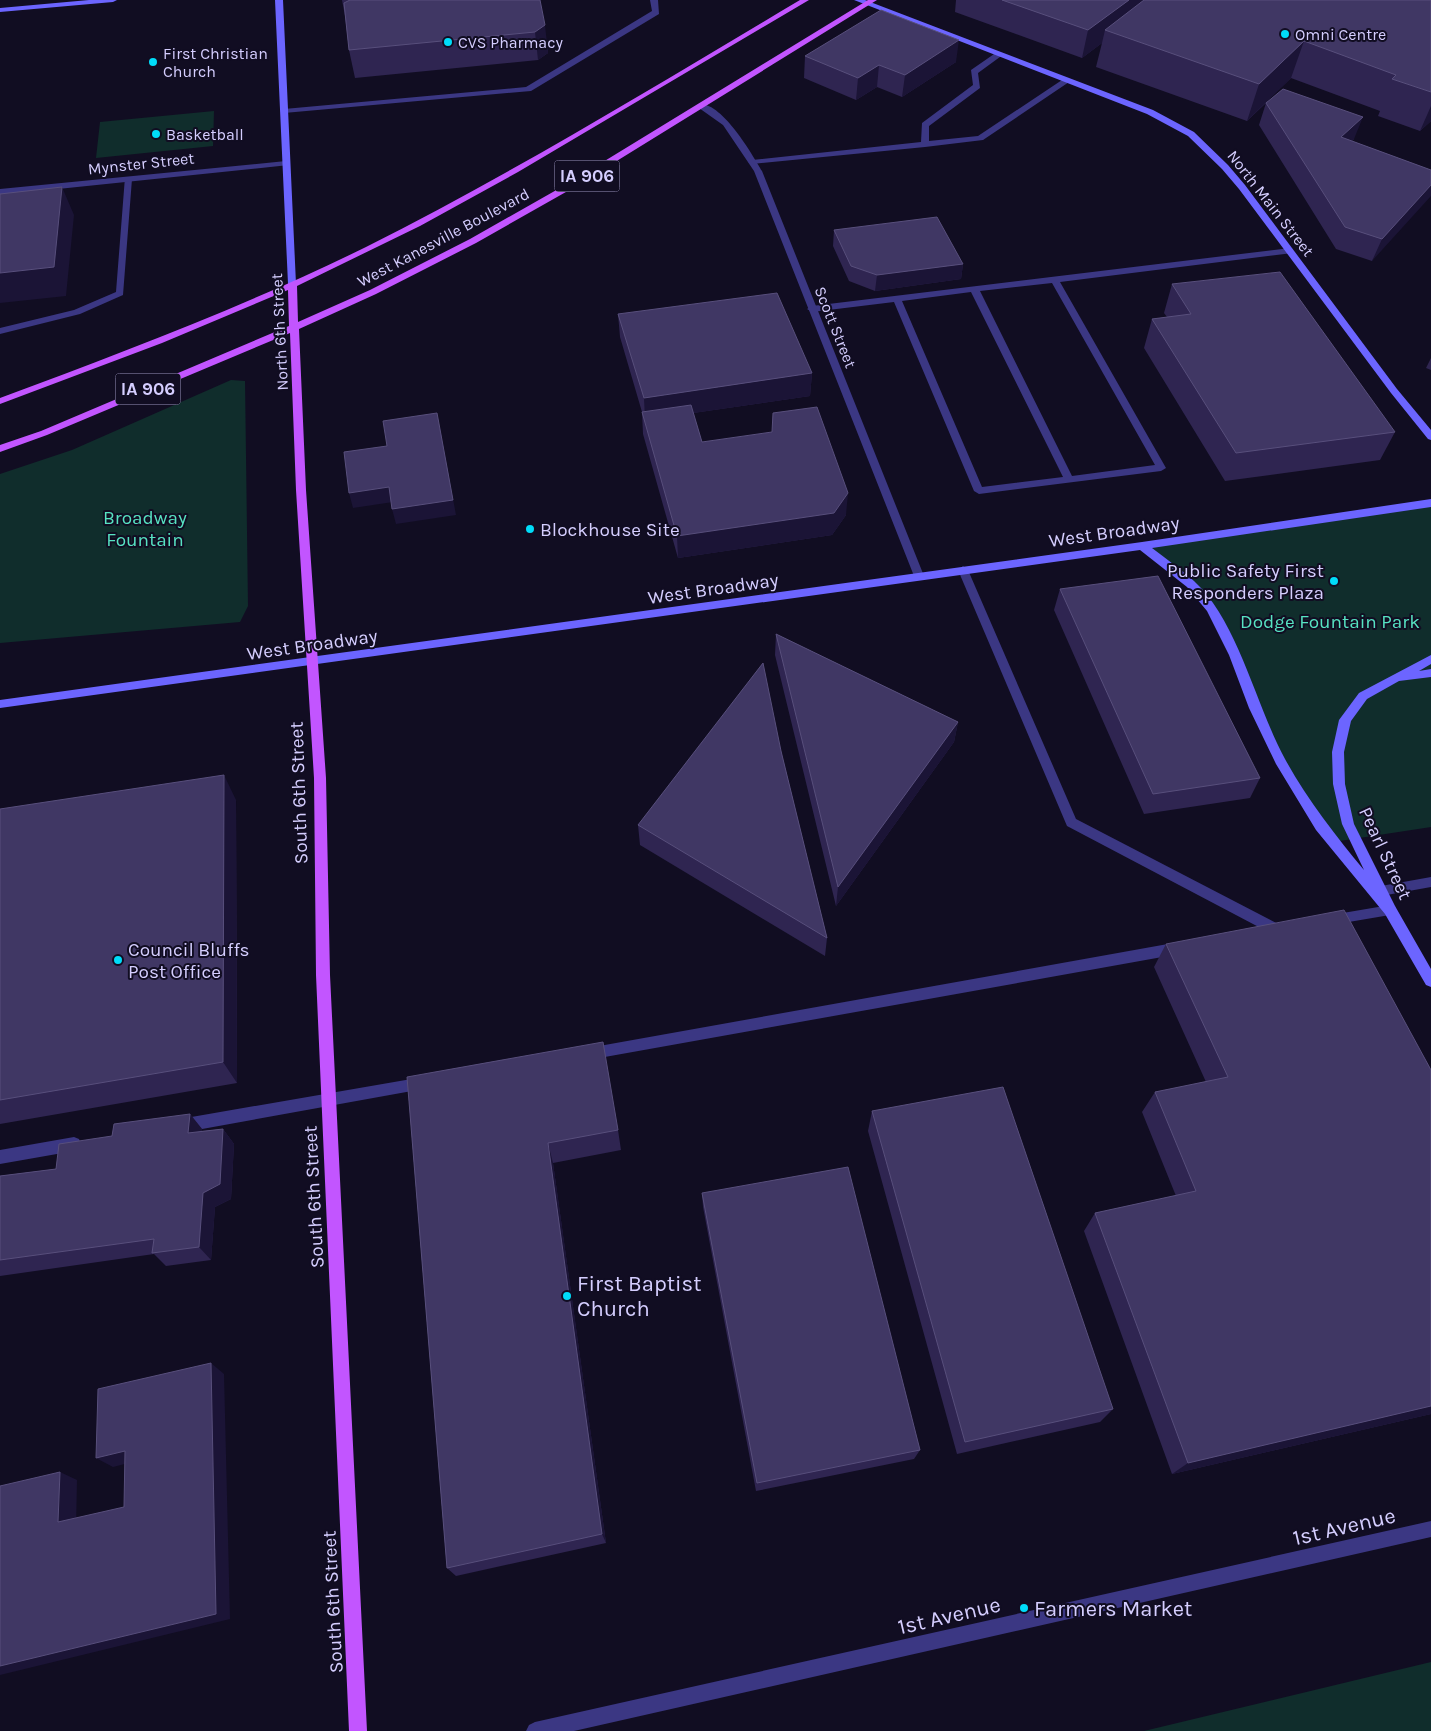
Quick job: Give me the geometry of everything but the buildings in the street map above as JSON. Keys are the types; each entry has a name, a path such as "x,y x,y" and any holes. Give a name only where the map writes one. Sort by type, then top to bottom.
{"main road":[{"path":"0,10 113,0"},
{"name":"North 6th Street","path":"279,0 301,490 312,662"},
{"name":"West Kanesville Boulevard","path":"0,401 120,356 292,284 414,225 491,184 805,0"},
{"name":"West Kanesville Boulevard","path":"0,449 44,433 295,327 373,292 473,241 570,186 702,106 866,1"},
{"name":"North Main Street","path":"866,1 1150,112 1191,134 1208,148 1242,187 1394,391 1431,437"},
{"name":"West Broadway","path":"0,704 1142,546 1431,503"},
{"path":"1142,546 1190,584 1211,609 1235,655 1255,708 1280,762 1320,826 1390,910"},
{"name":"Pearl Street","path":"1431,659 1363,696 1345,720 1338,752 1339,784 1348,824 1390,910 1431,981"},
{"name":"South 6th Street","path":"312,662 320,778 323,975 358,1731"},
{"path":"1389,681 1431,673"}],"street":[{"path":"284,111 528,88 656,12 654,0"},
{"path":"926,145 925,125 977,86 974,72 1000,54"},
{"path":"752,162 980,138 1068,80"},
{"name":"Scott Street","path":"702,106 726,123 742,143 752,162 919,576"},
{"name":"Mynster Street","path":"0,192 286,163"},
{"path":"0,331 52,320 100,304 120,293 128,179"},
{"path":"812,309 1290,251"},
{"path":"897,299 979,491 1161,468 1055,280"},
{"path":"974,290 1069,479"},
{"path":"963,570 1071,822 1277,930"},
{"path":"1381,891 1431,882"},
{"path":"1319,923 1390,910"},
{"path":"1257,934 1294,927"},
{"path":"579,1056 1188,946"},
{"path":"166,1128 432,1082"},
{"path":"0,1157 88,1142"},
{"name":"1st Avenue","path":"535,1731 1431,1529"}],"green space":[{"name":"Basketball","path":"214,111 213,146 96,158 100,122"},
{"name":"Broadway Fountain","path":"231,380 245,381 248,606 240,622 0,643 0,474 72,450"},
{"name":"Dodge Fountain Park","path":"1431,503 1431,827 1333,842 1280,761 1235,655 1191,584 1142,546"},
{"path":"1431,1662 1431,1731 1144,1731"}],"place":[{"name":"Omni Centre","path":"1285,34"},
{"name":"CVS Pharmacy","path":"448,42"},
{"name":"First Christian Church","path":"153,62"},
{"name":"Basketball","path":"156,134"},
{"name":"Blockhouse Site","path":"530,529"},
{"name":"Public Safety First Responders Plaza","path":"1334,581"},
{"name":"Council Bluffs Post Office","path":"118,960"},
{"name":"First Baptist Church","path":"567,1296"},
{"name":"Farmers Market","path":"1024,1608"}]}
